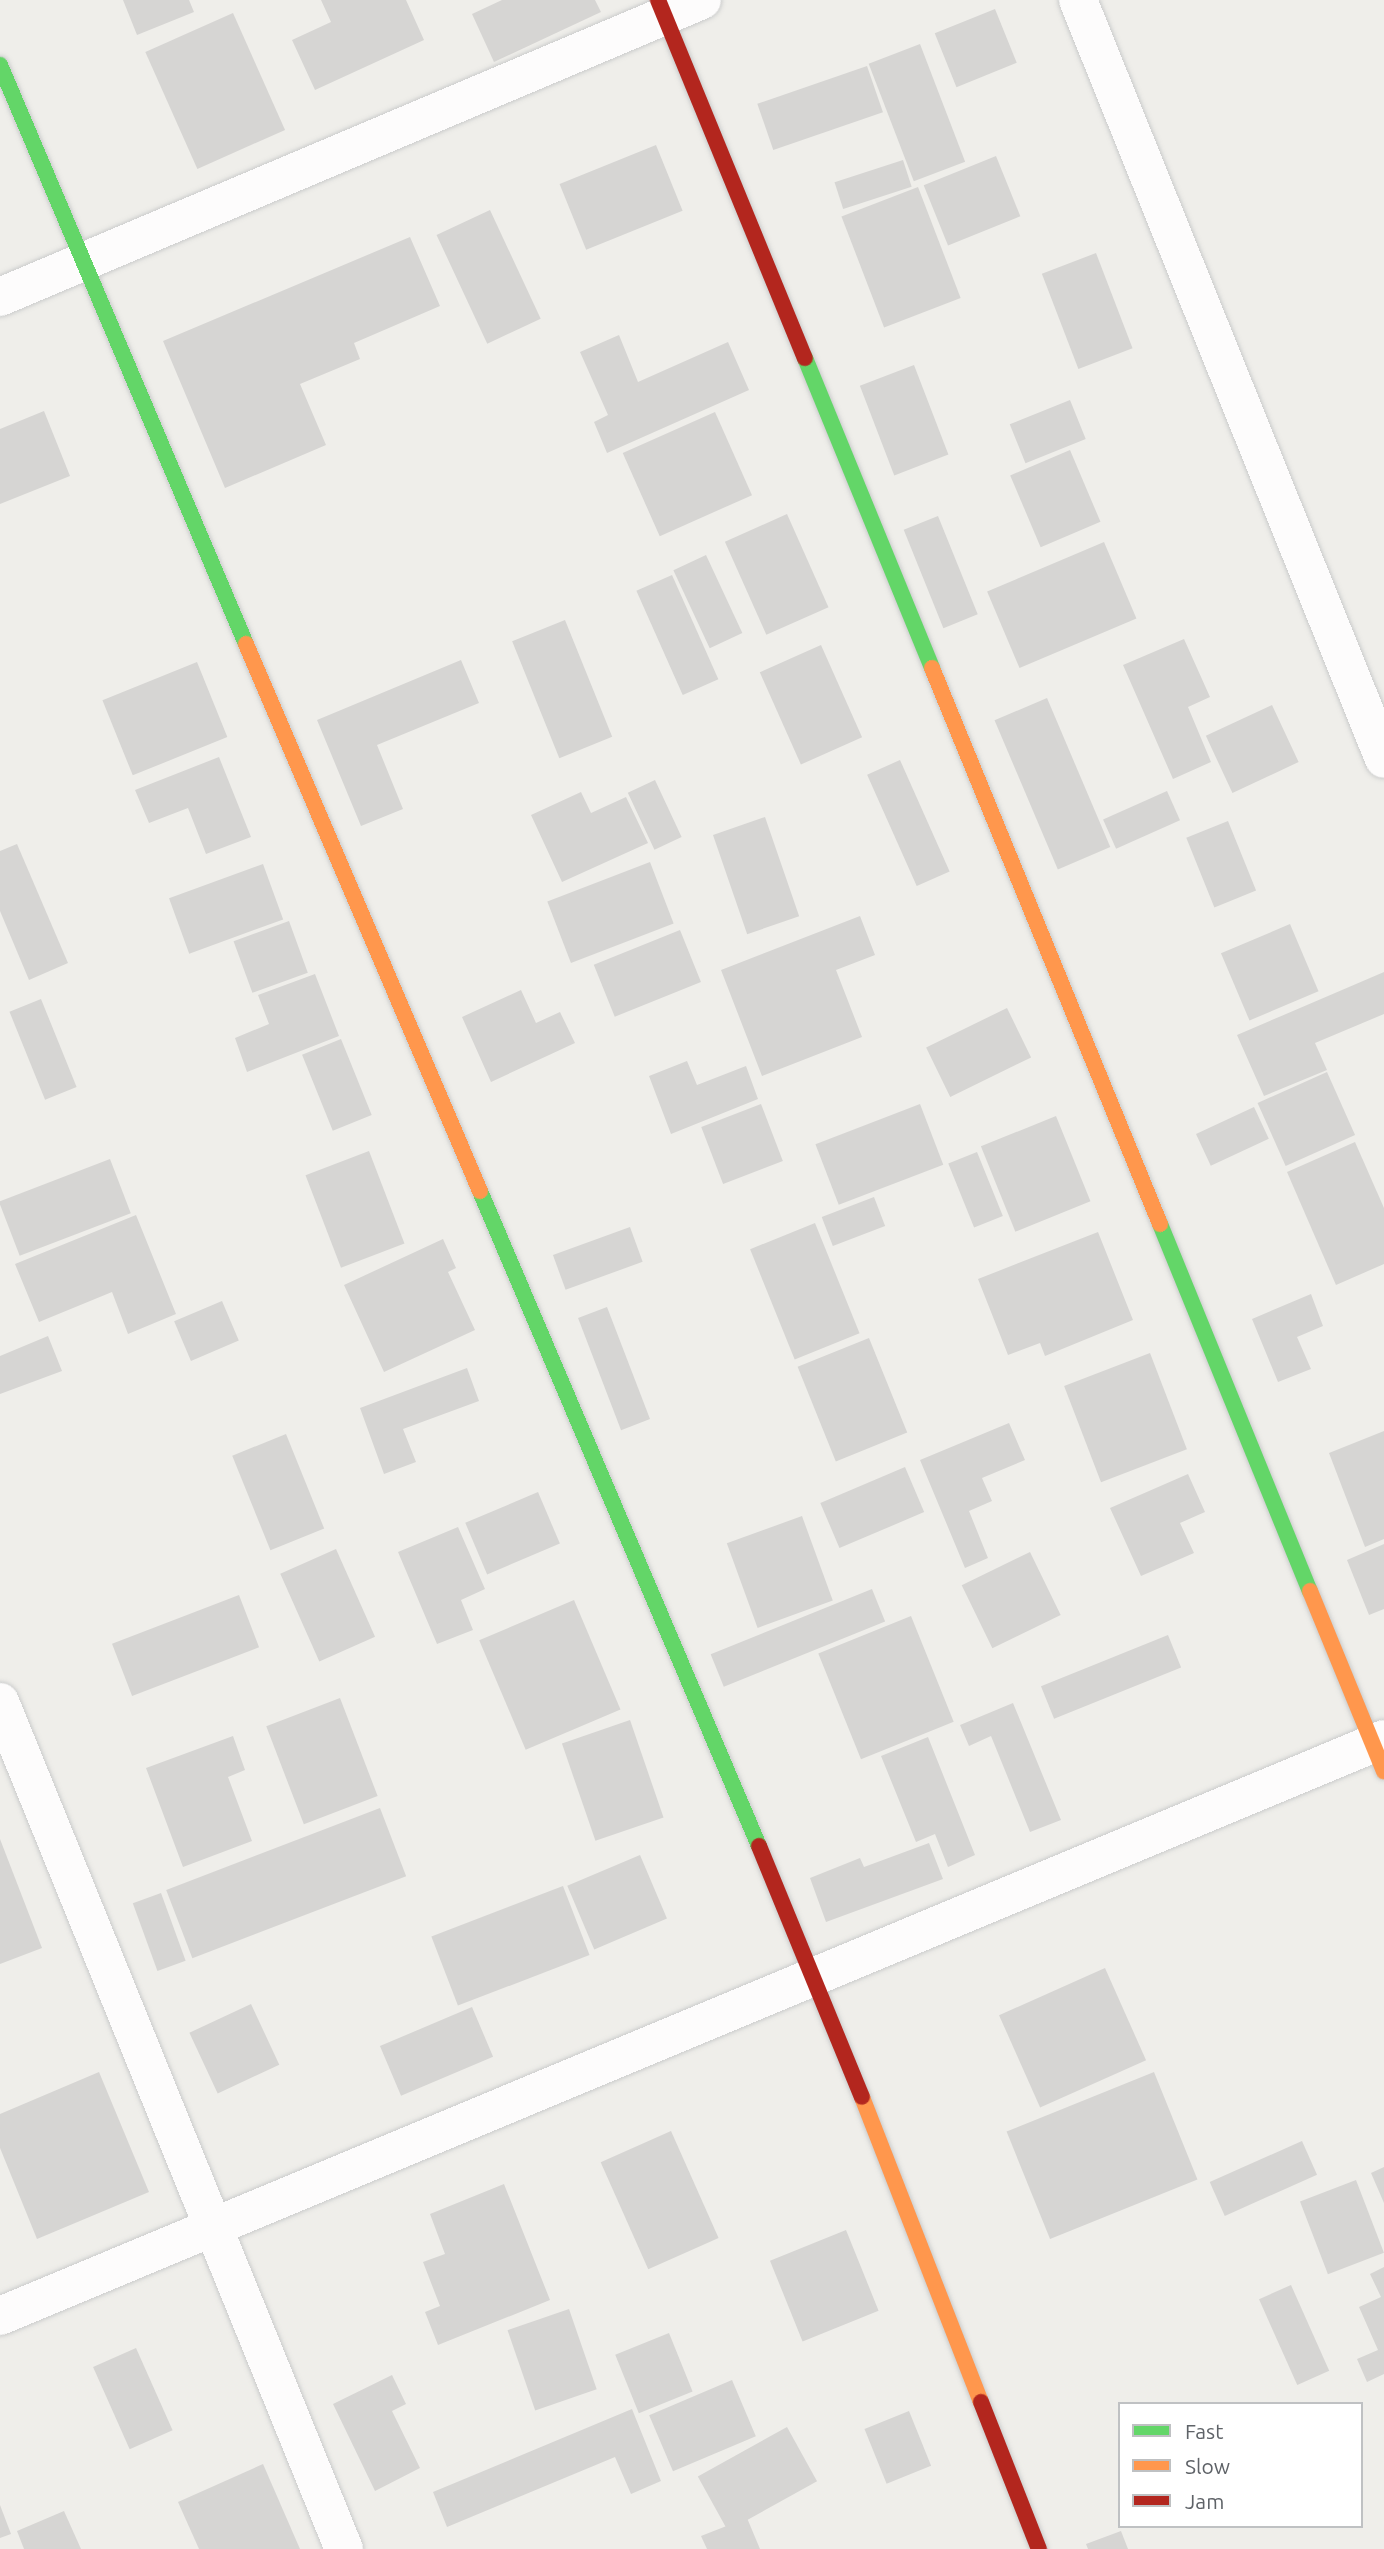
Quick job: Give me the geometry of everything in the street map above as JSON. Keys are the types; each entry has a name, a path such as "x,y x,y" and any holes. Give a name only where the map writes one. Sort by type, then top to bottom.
{"street":[{"path":"0,297 662,8 702,0"},
{"path":"1078,0 1384,759"},
{"path":"0,2316 814,1976 1380,1752 662,8"},
{"path":"0,65 814,1976 1039,2549"},
{"path":"0,1702 344,2549"}],"building":[{"path":"123,0 189,0 194,12 137,35"},
{"path":"321,0 406,0 424,40 315,90 292,40 331,22"},
{"path":"502,0 595,0 601,12 494,62 472,14"},
{"path":"995,9 1017,63 956,87 935,33"},
{"path":"233,13 285,130 197,169 145,52"},
{"path":"920,44 965,162 914,181 869,64"},
{"path":"867,66 883,112 773,150 757,104"},
{"path":"656,145 683,211 586,250 560,184"},
{"path":"996,156 1020,216 948,245 924,185"},
{"path":"903,160 912,187 843,209 835,182"},
{"path":"918,187 961,298 884,327 841,216"},
{"path":"490,210 541,319 487,344 437,235"},
{"path":"410,237 440,306 354,343 360,359 300,384 326,445 225,488 163,341"},
{"path":"1096,253 1133,348 1078,369 1042,274"},
{"path":"619,335 638,382 728,342 749,390 607,453 594,422 608,415 580,352"},
{"path":"914,365 948,455 894,475 860,386"},
{"path":"1070,400 1086,439 1025,463 1010,424"},
{"path":"44,411 70,476 0,504 0,429"},
{"path":"715,412 752,495 660,536 623,453"},
{"path":"1070,450 1100,522 1041,547 1010,475"},
{"path":"787,514 828,607 766,635 725,542"},
{"path":"938,516 978,614 943,628 904,530"},
{"path":"1104,542 1136,618 1020,668 987,592"},
{"path":"706,555 742,633 710,648 673,570"},
{"path":"672,575 718,679 683,695 636,591"},
{"path":"565,620 612,737 559,758 512,641"},
{"path":"1184,639 1210,697 1188,707 1211,762 1173,779 1123,665"},
{"path":"821,645 862,737 801,765 760,672"},
{"path":"461,660 479,703 377,745 403,809 361,826 317,720"},
{"path":"197,662 227,737 133,775 102,700"},
{"path":"1047,698 1110,847 1058,869 995,720"},
{"path":"1272,705 1299,762 1232,793 1206,736"},
{"path":"219,757 251,837 206,854 188,808 149,823 135,790"},
{"path":"900,760 950,871 917,886 867,775"},
{"path":"655,780 682,837 654,850 628,793"},
{"path":"1167,791 1180,820 1116,849 1103,819"},
{"path":"581,792 591,813 626,797 648,843 562,882 531,815"},
{"path":"765,817 799,916 747,934 713,835"},
{"path":"1228,821 1256,891 1214,907 1186,838"},
{"path":"17,844 68,963 29,980 0,911 0,851"},
{"path":"650,862 674,924 571,963 547,901"},
{"path":"263,864 283,919 189,954 169,898"},
{"path":"860,916 875,955 836,970 862,1037 762,1076 721,970"},
{"path":"289,921 308,973 252,993 234,941"},
{"path":"1290,924 1319,991 1249,1021 1221,953"},
{"path":"680,930 701,982 615,1017 594,965"},
{"path":"1384,972 1384,1014 1315,1043 1327,1070 1264,1096 1237,1035"},
{"path":"315,974 339,1036 247,1072 235,1038 269,1024 258,995"},
{"path":"521,990 536,1023 560,1012 575,1043 491,1082 462,1017"},
{"path":"41,999 77,1087 45,1100 9,1012"},
{"path":"1007,1008 1031,1057 950,1097 926,1047"},
{"path":"341,1039 372,1115 333,1131 302,1055"},
{"path":"687,1061 697,1085 746,1066 758,1099 671,1134 649,1076"},
{"path":"1327,1072 1355,1135 1286,1166 1258,1103"},
{"path":"761,1104 783,1161 723,1184 701,1127"},
{"path":"920,1104 943,1165 839,1205 815,1144"},
{"path":"1254,1107 1269,1139 1211,1166 1196,1134"},
{"path":"1056,1116 1090,1201 1015,1232 981,1146"},
{"path":"1355,1142 1384,1208 1384,1264 1336,1285 1287,1172"},
{"path":"369,1151 404,1243 341,1268 306,1175"},
{"path":"977,1152 1003,1216 974,1228 948,1164"},
{"path":"110,1159 131,1213 20,1256 0,1201"},
{"path":"874,1197 885,1226 833,1246 822,1217"},
{"path":"136,1215 176,1314 128,1334 112,1292 39,1322 15,1264"},
{"path":"815,1223 860,1333 795,1360 750,1249"},
{"path":"630,1227 643,1262 566,1290 553,1255"},
{"path":"1098,1232 1133,1320 1045,1356 1040,1343 1008,1355 978,1279"},
{"path":"443,1239 456,1268 448,1272 475,1330 384,1372 344,1285"},
{"path":"1311,1294 1323,1326 1297,1337 1311,1369 1278,1382 1252,1319"},
{"path":"222,1301 239,1341 191,1361 174,1321"},
{"path":"607,1307 650,1419 621,1430 578,1318"},
{"path":"48,1336 62,1371 0,1394 0,1356"},
{"path":"869,1338 907,1433 836,1461 798,1367"},
{"path":"1150,1353 1187,1449 1101,1482 1064,1386"},
{"path":"467,1368 479,1401 403,1429 416,1462 384,1474 360,1408"},
{"path":"1009,1423 1025,1460 982,1478 992,1501 969,1511 988,1558 965,1568 920,1460"},
{"path":"1384,1431 1384,1539 1365,1547 1329,1453"},
{"path":"286,1434 324,1529 270,1550 232,1456"},
{"path":"905,1467 924,1512 839,1548 820,1503"},
{"path":"1188,1474 1205,1512 1180,1523 1194,1553 1141,1576 1110,1508"},
{"path":"538,1492 560,1544 487,1574 465,1523"},
{"path":"802,1516 833,1601 758,1628 727,1543"},
{"path":"458,1527 485,1589 461,1600 473,1630 437,1644 398,1552"},
{"path":"1384,1544 1384,1609 1369,1615 1347,1560"},
{"path":"336,1549 375,1637 319,1662 280,1574"},
{"path":"1030,1552 1061,1615 992,1648 962,1585"},
{"path":"872,1589 885,1621 724,1687 711,1654"},
{"path":"239,1595 259,1647 132,1696 112,1644"},
{"path":"574,1600 620,1710 526,1750 479,1640"},
{"path":"911,1616 954,1722 861,1759 818,1653"},
{"path":"1168,1635 1181,1667 1054,1719 1041,1686"},
{"path":"340,1698 378,1796 304,1824 266,1726"},
{"path":"1013,1703 1061,1820 1030,1832 991,1736 969,1746 960,1725"},
{"path":"630,1720 664,1817 595,1841 562,1743"},
{"path":"233,1736 245,1770 228,1777 252,1841 183,1867 146,1768"},
{"path":"928,1737 975,1855 948,1867 935,1834 916,1842 881,1756"},
{"path":"380,1808 406,1876 192,1958 166,1890"},
{"path":"0,1839 42,1948 0,1964"},
{"path":"929,1843 943,1879 826,1922 810,1878 860,1858 864,1867"},
{"path":"640,1855 667,1919 594,1949 567,1886"},
{"path":"563,1886 590,1955 458,2006 431,1937"},
{"path":"161,1893 186,1961 157,1971 133,1903"},
{"path":"1105,1968 1146,2060 1040,2107 999,2015"},
{"path":"251,2004 279,2065 218,2093 189,2033"},
{"path":"472,2007 493,2057 401,2096 380,2046"},
{"path":"99,2072 149,2192 37,2239 0,2148 0,2114"},
{"path":"1154,2072 1197,2180 1050,2239 1007,2132"},
{"path":"671,2131 719,2238 648,2269 601,2162"},
{"path":"1302,2141 1317,2175 1225,2216 1210,2182"},
{"path":"1384,2167 1384,2203 1371,2173"},
{"path":"1356,2180 1384,2253 1328,2274 1300,2202"},
{"path":"504,2184 550,2300 438,2345 425,2312 440,2306 423,2262 445,2254 430,2214"},
{"path":"846,2230 879,2311 803,2341 770,2261"},
{"path":"1384,2267 1384,2374 1367,2382 1357,2359 1378,2350 1359,2307 1381,2297 1370,2274"},
{"path":"1291,2285 1329,2371 1297,2385 1259,2299"},
{"path":"569,2309 597,2389 535,2411 508,2330"},
{"path":"669,2333 693,2391 639,2413 615,2355"},
{"path":"136,2348 173,2430 130,2449 93,2367"},
{"path":"392,2375 406,2404 392,2411 420,2468 375,2491 333,2404"},
{"path":"732,2380 756,2436 673,2471 649,2415"},
{"path":"632,2409 661,2481 631,2494 615,2457 447,2527 433,2492"},
{"path":"909,2411 931,2466 887,2484 864,2429"},
{"path":"787,2427 817,2481 728,2531 698,2476"},
{"path":"263,2464 300,2549 199,2549 178,2502"},
{"path":"0,2505 11,2534 0,2538"},
{"path":"64,2511 81,2549 24,2549 17,2531"},
{"path":"747,2518 760,2549 707,2549 701,2536"},
{"path":"1121,2531 1128,2549 1088,2549 1086,2544"}],"traffic: fast":[{"path":"0,65 246,644"},
{"path":"805,358 932,668"},
{"path":"480,1191 759,1846"},
{"path":"1160,1224 1310,1591"}],"traffic: slow":[{"path":"246,644 480,1191"},
{"path":"932,668 1160,1224"},
{"path":"1310,1591 1384,1771"},
{"path":"862,2097 981,2402"}],"traffic: jam":[{"path":"658,0 805,358"},
{"path":"759,1846 862,2097"},
{"path":"981,2402 1039,2549"}]}
